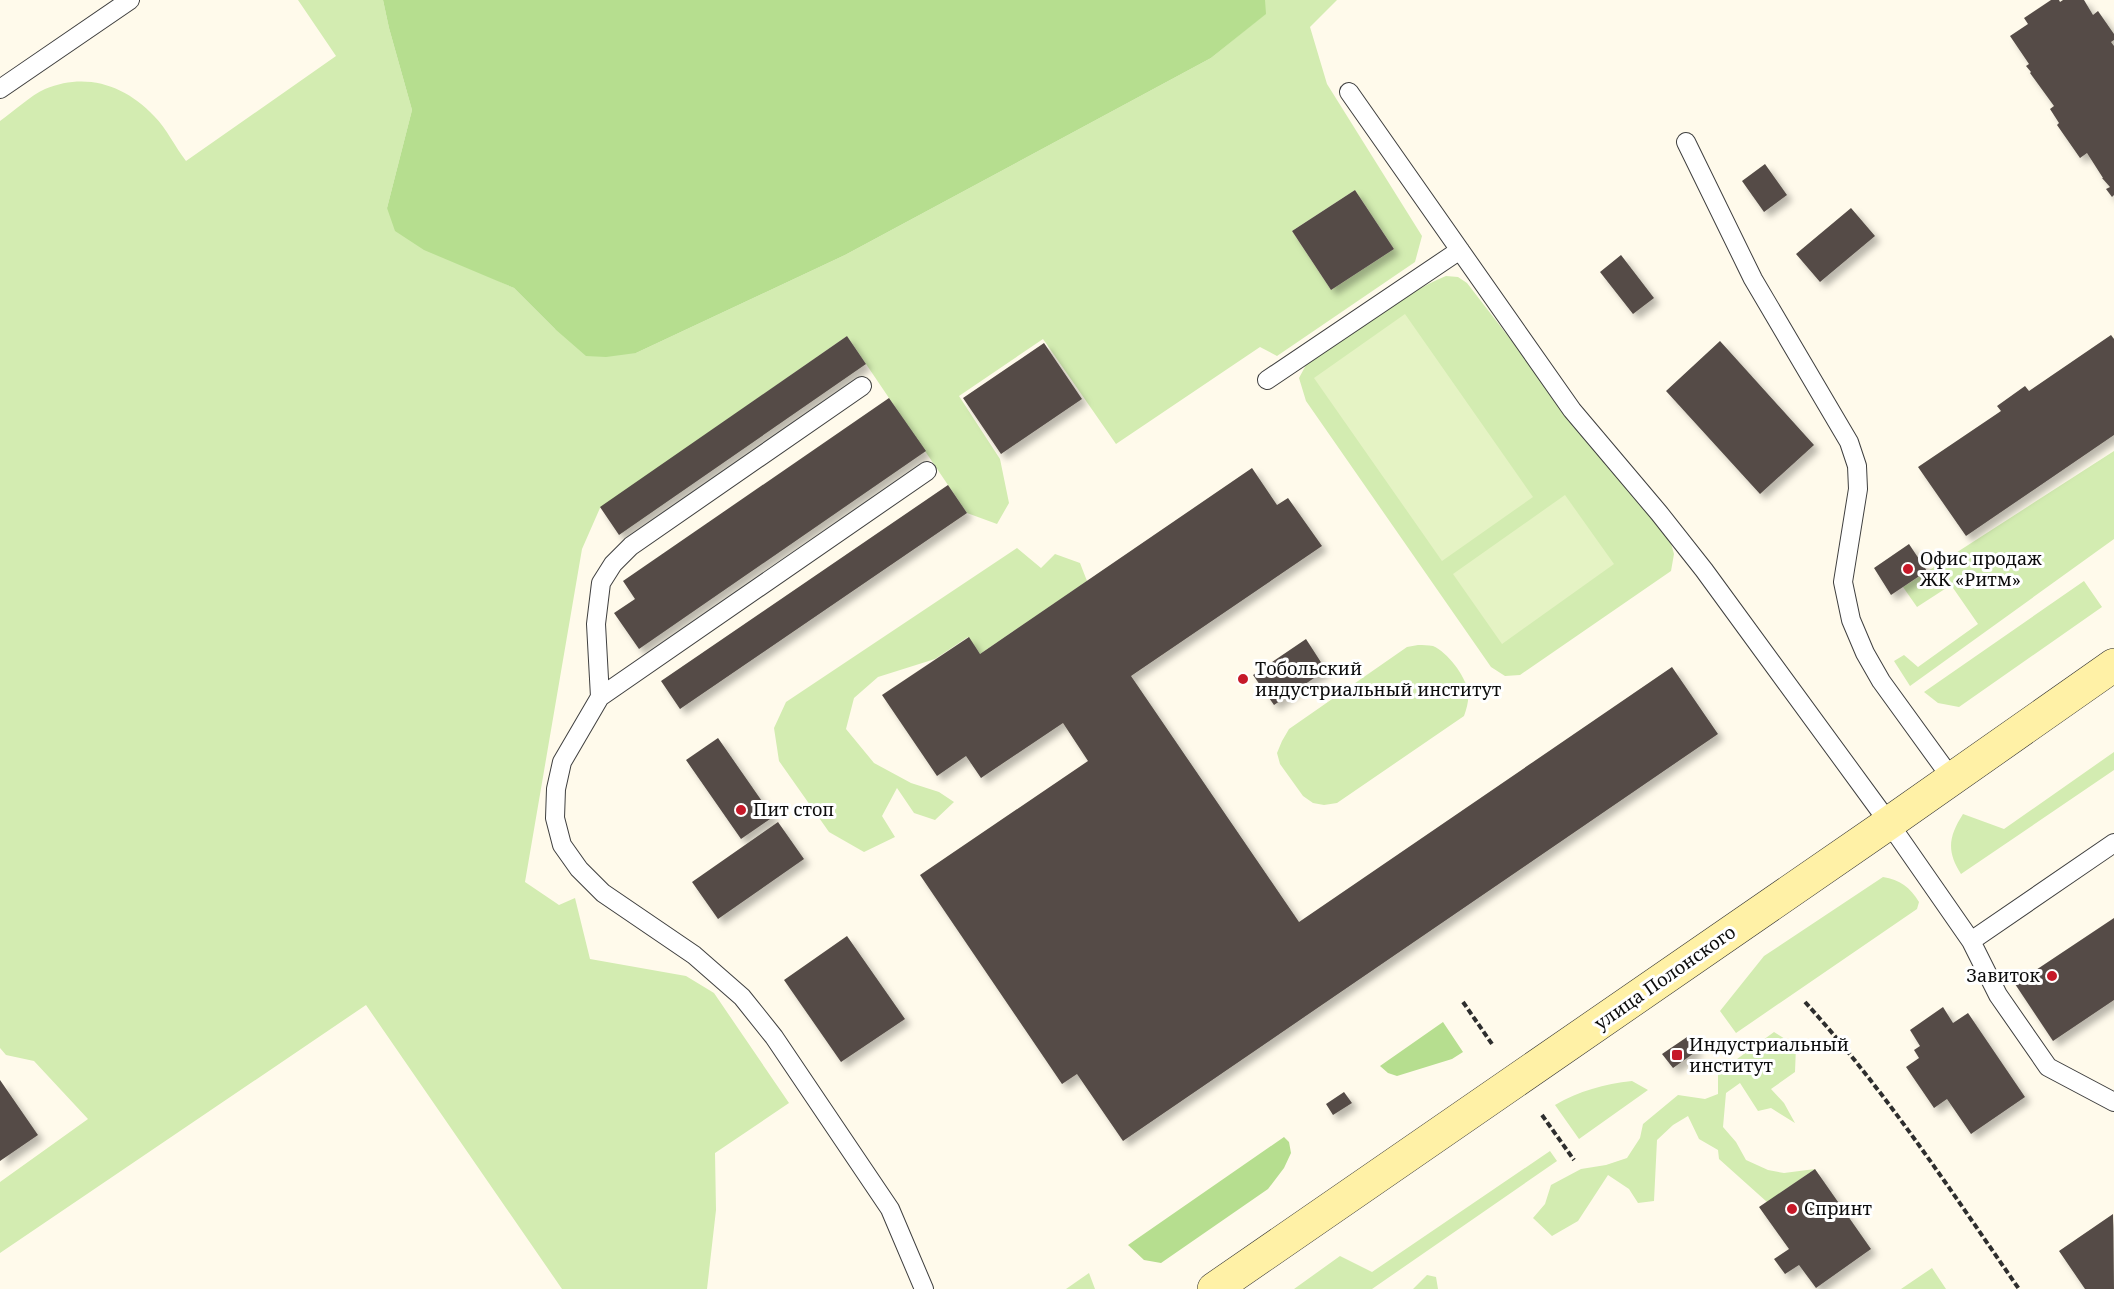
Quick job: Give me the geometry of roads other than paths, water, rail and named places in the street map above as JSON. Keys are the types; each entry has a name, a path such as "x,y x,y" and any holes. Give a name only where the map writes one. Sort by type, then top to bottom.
{"main road":[{"name":"улица Полонского","path":"1214,1289 2114,665"}],"lane":[{"path":"0,89 130,0"},
{"path":"1348,92 1572,410 1698,562 1889,823 1971,941 1998,995 2048,1067 2114,1102"},
{"path":"1686,142 1753,279 1849,442 1857,466 1858,489 1843,582 1851,620 1881,681 1952,779"},
{"path":"1268,380 1460,250"},
{"path":"600,697 596,624 601,583 613,564 631,546 862,386"},
{"path":"924,1289 890,1209 774,1038 742,997 694,955 603,893 579,869 562,845 555,818 556,789 562,762 600,697 927,471"},
{"path":"1971,941 2114,843"}],"place":[{"name":"Офис продаж ЖК «Ритм»","path":"1908,569"},
{"name":"Тобольский индустриальный институт","path":"1243,679"},
{"name":"Пит стоп","path":"741,810"},
{"name":"Завиток","path":"2052,976"},
{"name":"Индустриальный институт","path":"1677,1055"},
{"name":"Спринт","path":"1792,1209"}]}
